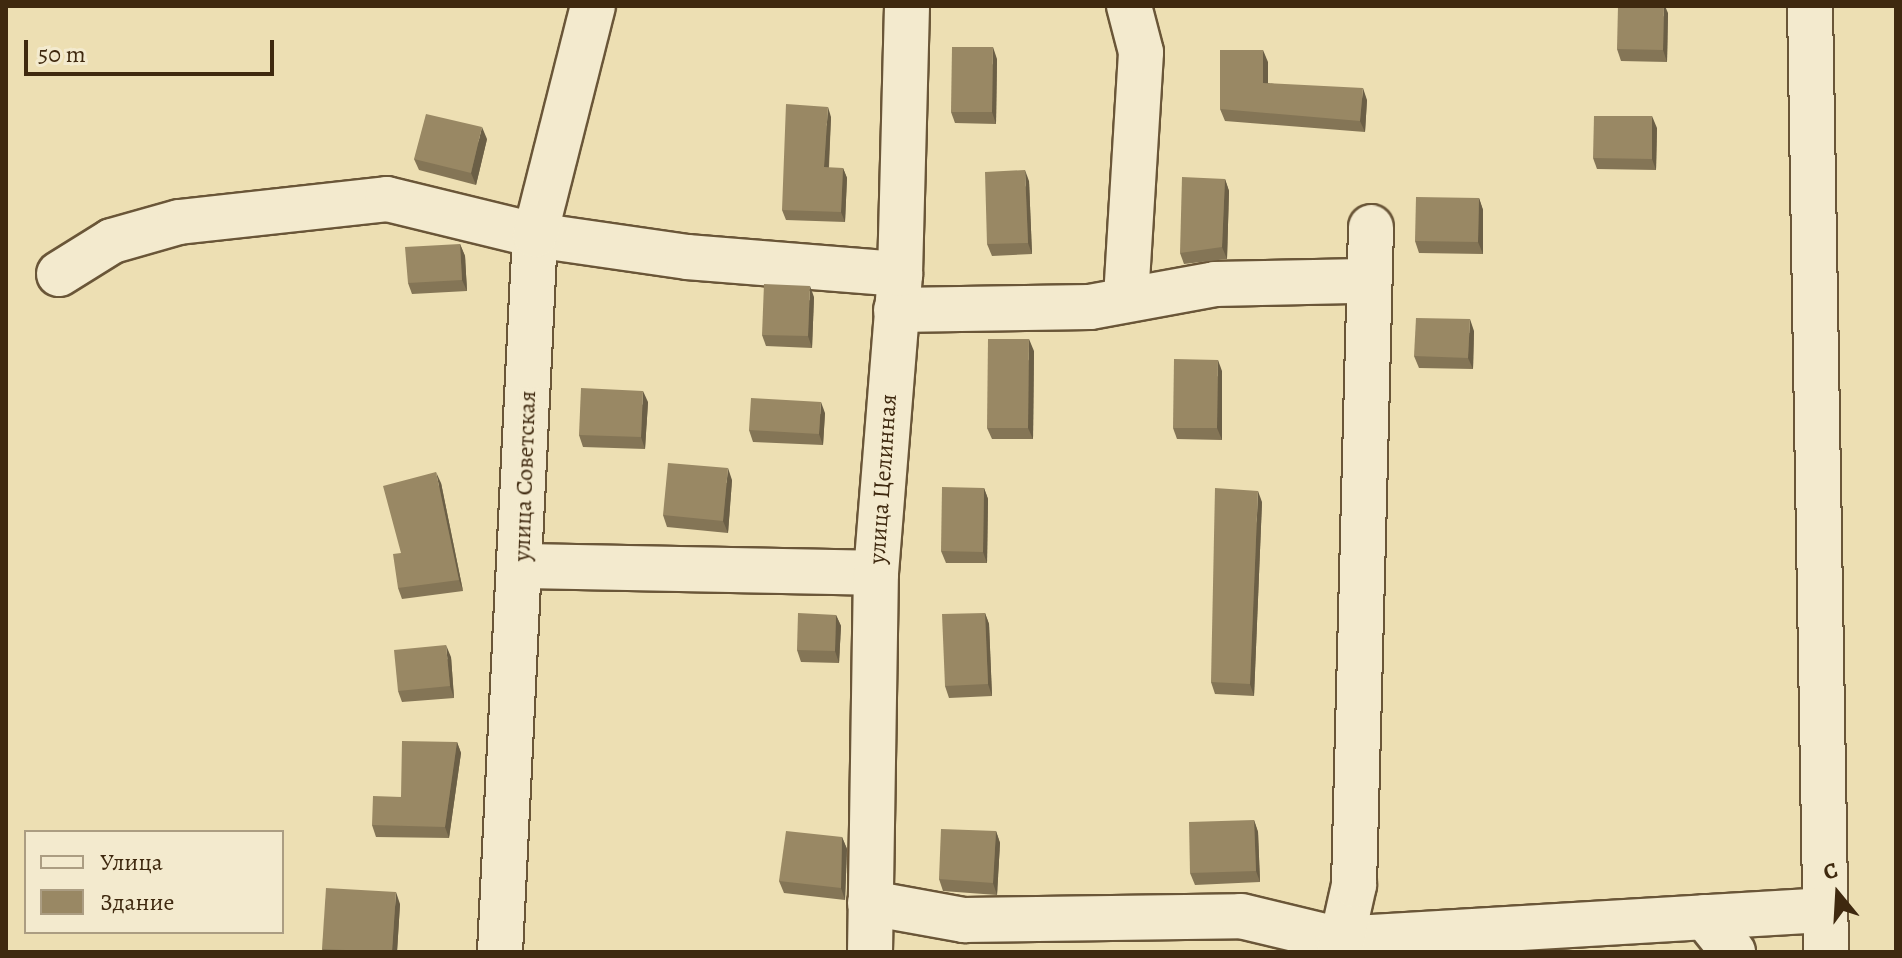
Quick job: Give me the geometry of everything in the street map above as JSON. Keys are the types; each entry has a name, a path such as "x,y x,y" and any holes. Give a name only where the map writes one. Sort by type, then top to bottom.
{"street":[{"name":"улица Советская","path":"500,952 535,235 593,6"},
{"name":"улица Целинная","path":"870,952 876,573 898,292 907,6"},
{"path":"1126,298 1141,52 1129,6"},
{"path":"870,903 964,920 1241,916 1338,946 1705,917 1825,931 1810,6"},
{"path":"59,274 112,241 179,222 387,199 535,235 898,292 1090,307 1215,284 1364,281"},
{"path":"1338,946 1354,885 1364,281 1371,227"},
{"path":"521,566 876,573"},
{"path":"1705,917 1733,952"}],"building":[{"path":"1618,6 1664,6 1663,50 1617,49"},
{"path":"952,47 993,47 992,112 951,112"},
{"path":"1220,50 1263,50 1263,83 1363,88 1360,121 1220,109"},
{"path":"786,104 828,107 824,167 843,168 841,212 782,210"},
{"path":"426,114 482,127 471,173 414,159"},
{"path":"1594,116 1652,116 1652,159 1593,158"},
{"path":"1025,170 1028,243 987,244 985,172"},
{"path":"1182,177 1225,179 1222,247 1180,253"},
{"path":"1416,197 1479,198 1478,242 1415,241"},
{"path":"460,244 462,280 408,283 405,247"},
{"path":"764,284 810,286 808,336 762,335"},
{"path":"1416,318 1470,319 1468,358 1414,356"},
{"path":"988,339 1029,339 1028,428 987,428"},
{"path":"1174,359 1218,360 1217,428 1173,428"},
{"path":"581,388 643,391 641,437 579,435"},
{"path":"751,398 821,402 819,434 749,430"},
{"path":"668,463 728,468 723,521 663,515"},
{"path":"436,472 459,580 398,588 393,554 401,553 383,486"},
{"path":"942,487 984,488 983,552 941,551"},
{"path":"1215,488 1258,491 1250,684 1211,682"},
{"path":"798,613 836,615 835,651 797,650"},
{"path":"985,613 988,684 945,686 942,614"},
{"path":"446,645 450,686 398,691 394,650"},
{"path":"402,741 457,742 445,827 372,825 373,796 401,797"},
{"path":"1254,820 1256,871 1190,873 1189,822"},
{"path":"941,829 996,831 993,883 939,879"},
{"path":"786,831 842,837 841,888 779,881"},
{"path":"326,888 396,892 392,952 322,949"},
{"path":"843,950 843,952 792,952"}]}
